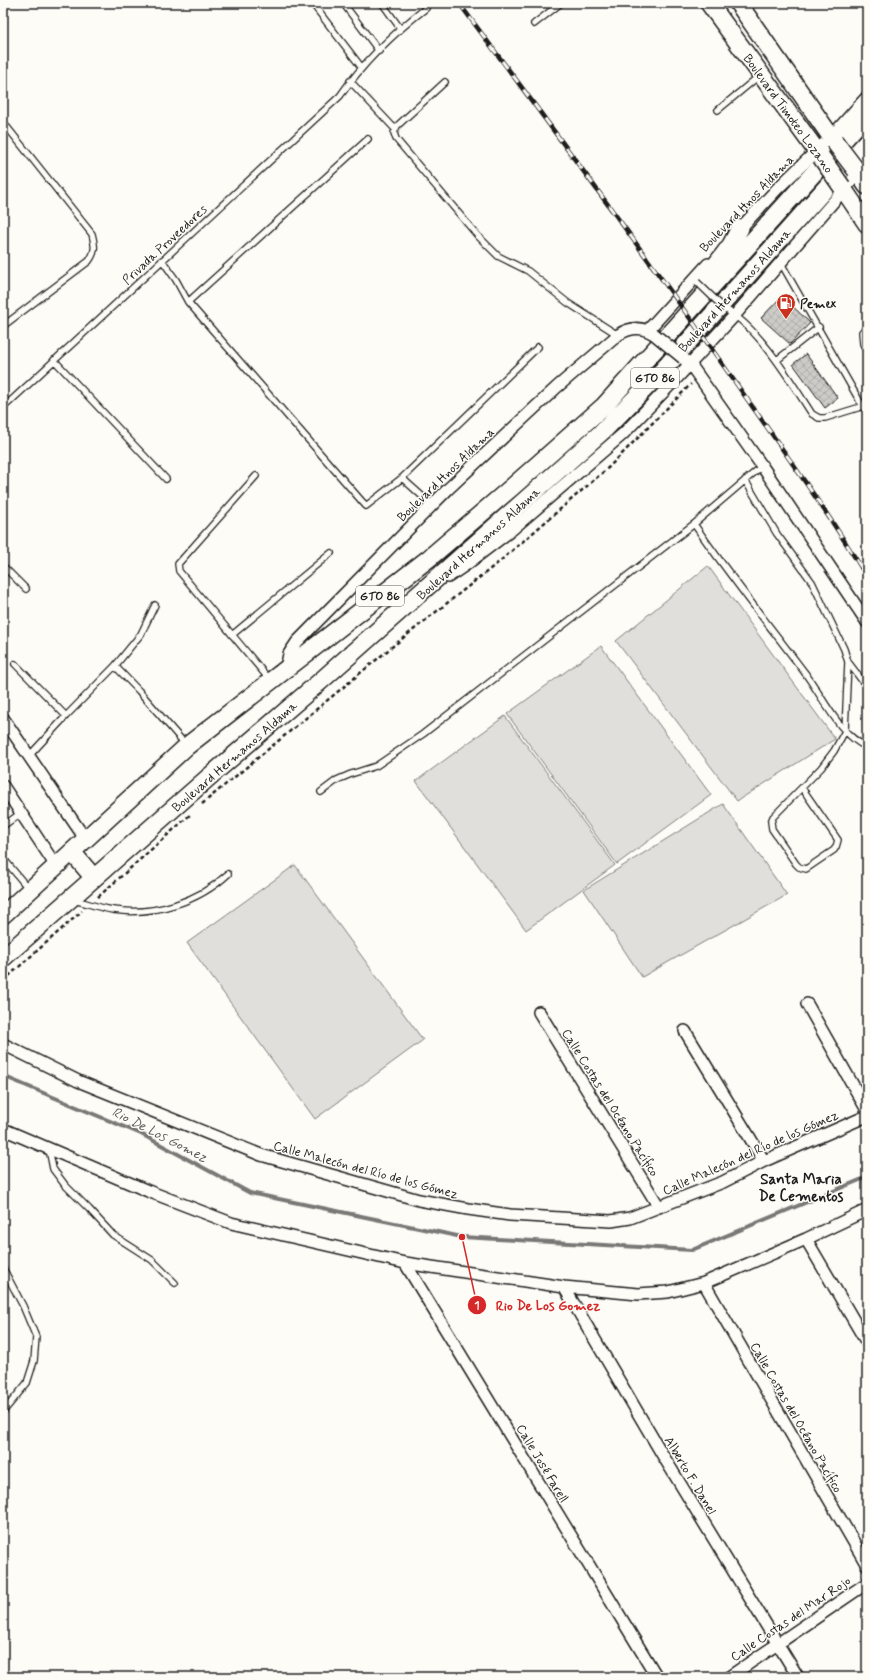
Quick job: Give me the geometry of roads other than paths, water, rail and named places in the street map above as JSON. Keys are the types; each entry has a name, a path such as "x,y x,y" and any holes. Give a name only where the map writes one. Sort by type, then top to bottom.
{"main road":[{"name":"Boulevard Timoteo Lozano","path":"709,3 844,188 867,224"},
{"name":"Boulevard Timoteo Lozano","path":"738,3 832,139 862,173"},
{"name":"Boulevard Hermanos Aldama","path":"3,915 187,746 428,559 604,406 867,114"},
{"name":"Boulevard Hermanos Aldama","path":"3,958 422,592 604,430 631,403 867,142"},
{"path":"690,310 692,298 730,245 740,228"},
{"path":"72,852 94,878"}],"street":[{"name":"Boulevard Hnos Aldama","path":"286,669 288,654 297,642 432,505 534,409 618,335 627,329 635,328 651,332 740,228 819,154 867,97"},
{"path":"422,592 467,564 514,527 623,434 686,361 735,315 844,188 862,173"},
{"path":"651,332 686,361 699,377 762,466 867,622"},
{"path":"3,718 86,840"},
{"path":"3,786 56,866"},
{"path":"807,1004 867,1110"},
{"name":"Calle Costas del Océano Pacífico","path":"539,1012 659,1207"},
{"path":"685,1031 764,1161"},
{"name":"Calle Malecón del Río de los Gómez","path":"3,1044 78,1081 261,1155 419,1200 510,1215 611,1221 630,1218 722,1182 764,1161 867,1116"},
{"path":"3,1129 148,1191 231,1223 405,1263 564,1287 638,1294 668,1292 704,1283 806,1239 867,1210"},
{"path":"806,1239 867,1343"},
{"name":"Calle José Farell","path":"405,1263 656,1677"},
{"name":"Calle Costas del Océano Pacífico","path":"704,1283 867,1565"},
{"name":"Alberto F. Danel","path":"564,1287 662,1454 798,1677"},
{"name":"Calle Costas del Mar Rojo","path":"729,1677 867,1583"}],"lane":[{"path":"312,3 362,68"},
{"path":"343,3 379,51"},
{"path":"382,3 400,28"},
{"name":"Privada Proveedores","path":"3,408 340,96 362,68 400,28 426,8 423,3"},
{"path":"534,24 561,3"},
{"path":"718,110 761,74"},
{"path":"350,82 395,129"},
{"path":"445,82 395,129 394,133 396,139 477,235 498,256 528,271 568,303 618,335"},
{"path":"3,122 92,234 95,247 94,254 89,261 3,326"},
{"path":"188,302 368,139"},
{"path":"162,260 176,280 188,302 366,506 402,478 538,347"},
{"path":"695,281 725,309 735,315 777,360 812,414 825,418 865,406 781,263"},
{"path":"777,360 819,326"},
{"path":"867,327 862,332 863,344 867,353"},
{"path":"54,360 166,479"},
{"path":"321,792 337,780 376,766 423,734 694,524 762,466"},
{"path":"256,476 178,564 179,570 271,681"},
{"path":"402,478 432,505"},
{"path":"745,480 777,534 812,582 844,649 848,662 845,731 834,751 822,768 802,788 773,817 771,822 772,829 796,864 799,867 806,869 834,850 838,840 802,788"},
{"path":"694,524 716,557 818,691 845,731 867,747"},
{"path":"232,635 331,554"},
{"path":"3,566 26,589"},
{"path":"28,756 115,666 141,634 155,605"},
{"path":"848,662 867,687"},
{"path":"15,664 66,716"},
{"path":"115,666 187,746"},
{"path":"3,826 20,813"},
{"path":"3,858 30,891"},
{"path":"70,899 113,910 164,908 190,900 215,886 228,874"},
{"path":"49,1149 53,1169 65,1185 113,1235 152,1260 175,1283"},
{"path":"3,1268 23,1306 36,1337 34,1361 27,1382 3,1412"}],"waterway":[{"name":"Rio De Los Gomez","path":"3,1076 141,1134 250,1193 462,1237 692,1250 867,1177"}],"railway":[{"path":"459,3 595,186 695,325 817,499 867,577"}],"place":[{"name":"Pemex","path":"786,320"},
{"name":"Rio De Los Gomez","path":"462,1237"}],"district":[{"name":"Santa Maria De Cementos","path":"801,1188"}]}
